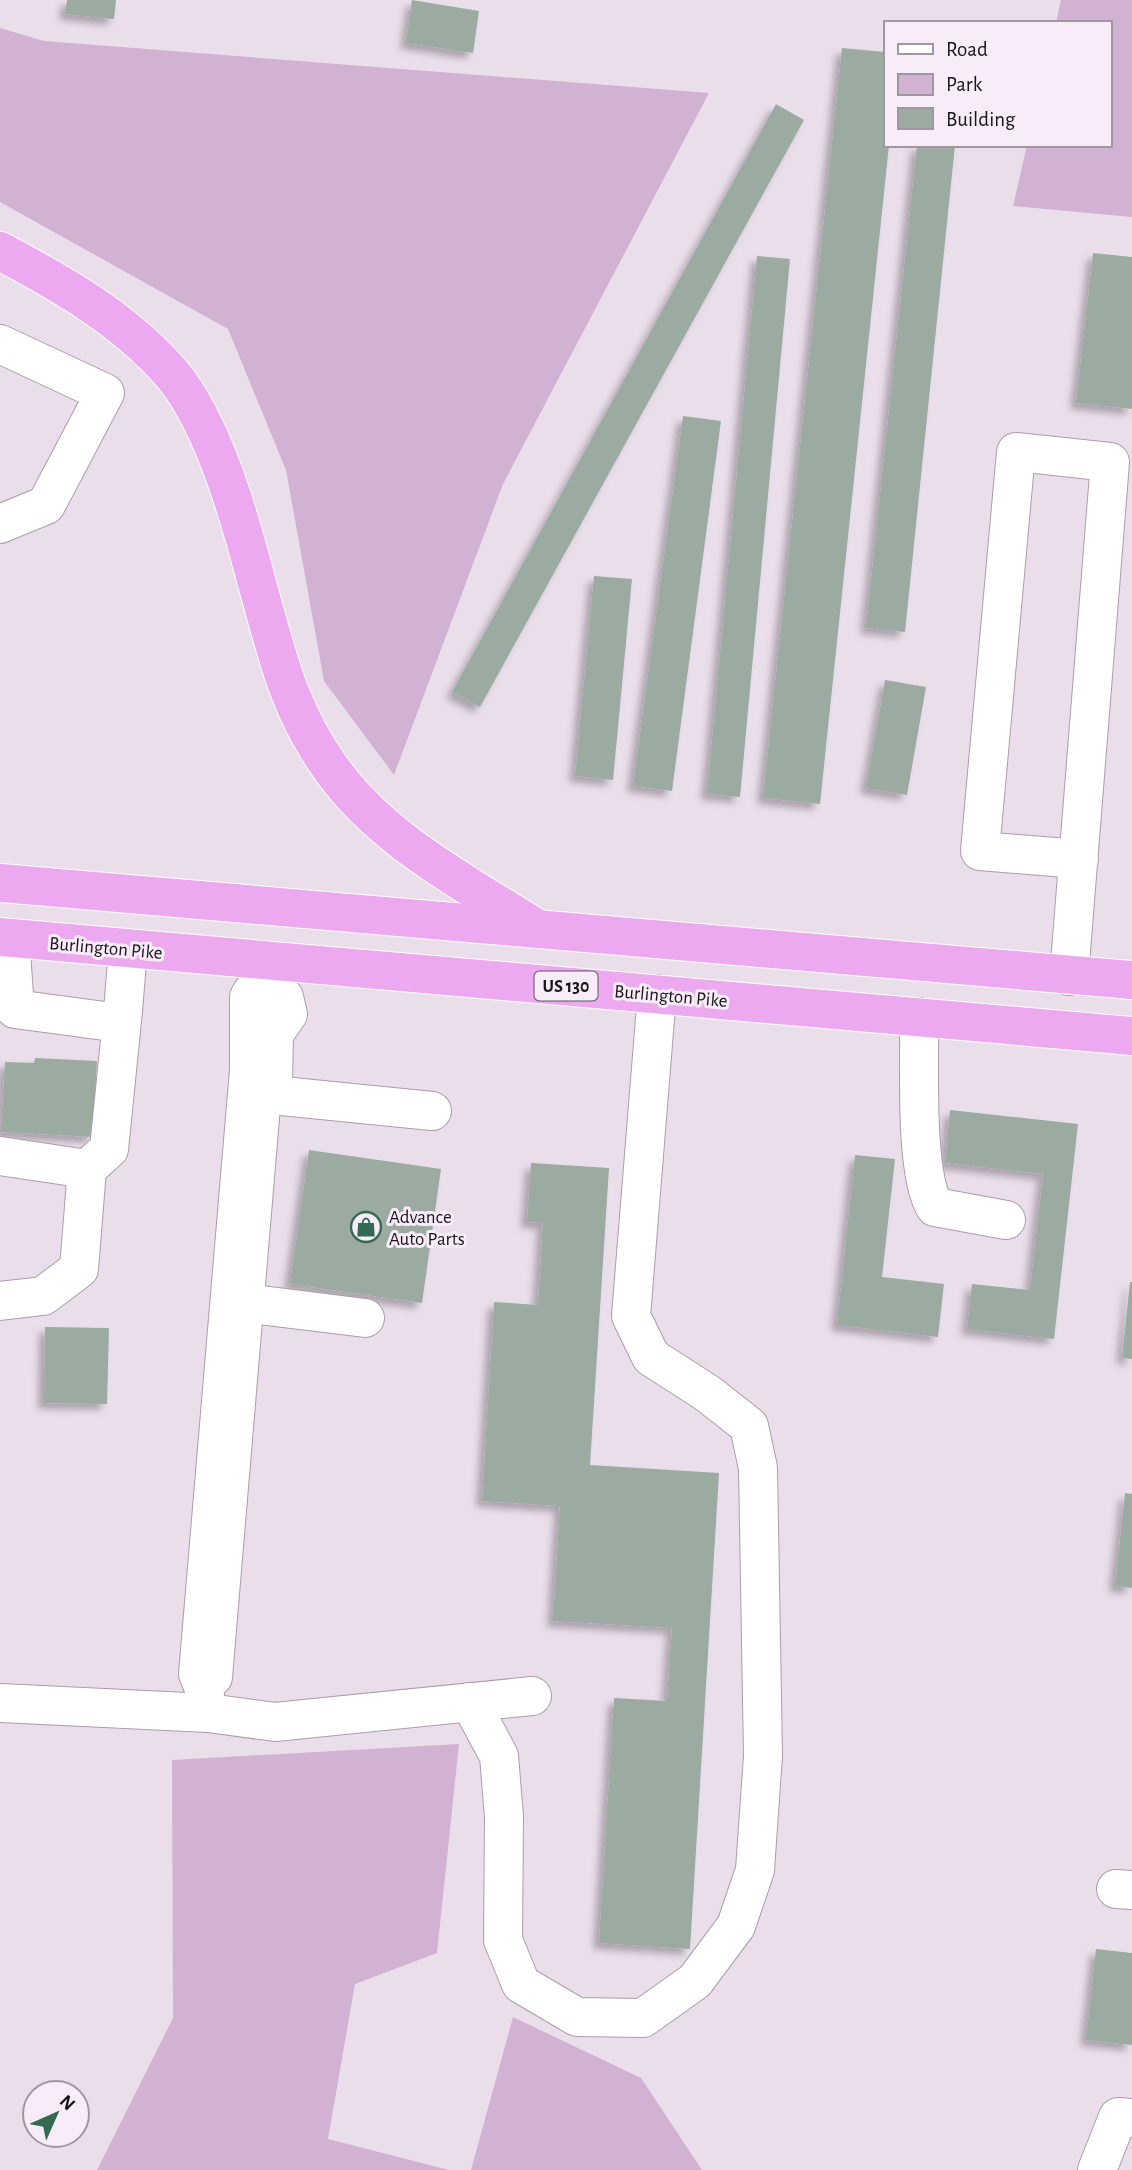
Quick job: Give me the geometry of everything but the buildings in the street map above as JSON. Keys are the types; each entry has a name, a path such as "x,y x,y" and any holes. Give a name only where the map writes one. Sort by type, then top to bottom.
{"highway":[{"path":"0,251 89,301 133,335 172,374 201,421 222,474 242,530 275,651 296,713 330,768 374,819 428,859 541,931"},
{"path":"0,883 1132,980"},
{"name":"Burlington Pike","path":"5,938 128,948 271,974 657,994 1132,1036"}],"lane":[{"path":"0,344 105,393 46,505 0,524"},
{"path":"1069,976 1079,859 1110,462 1016,452 979,851 1079,859"},
{"path":"5,938 7,1015 112,1022 123,1011"},
{"path":"0,1301 43,1296 79,1269 88,1169 109,1149 128,948"},
{"path":"271,974 284,997 288,1014 274,1034 273,1083 262,1094 213,1677 206,1699 198,1674 249,1070 248,997 271,974"},
{"path":"470,1702 499,1756 504,1817 503,1940 521,1984 577,2017 643,2018 695,1981 736,1926 755,1870 764,1756 758,1468 749,1426 708,1393 651,1357 631,1316 657,994"},
{"path":"919,1017 923,1149 930,1198 935,1207 1006,1220"},
{"path":"262,1094 432,1111"},
{"path":"0,1156 88,1169"},
{"path":"244,1303 365,1318"},
{"path":"0,1703 206,1699 275,1722 532,1696"},
{"path":"1097,2170 1125,2118"}],"green space":[{"path":"1061,0 1132,0 1132,217 1013,206 1027,147 1111,147 1111,21 1056,21"},
{"path":"0,28 44,41 709,93 503,484 394,775 324,681 286,470 228,329 0,202"},
{"path":"459,1744 437,1953 355,1984 328,2139 449,2170 97,2170 173,2018 172,1760"},
{"path":"513,2017 641,2078 702,2170 471,2170"}],"place":[{"name":"Advance Auto Parts","path":"366,1227"}]}
